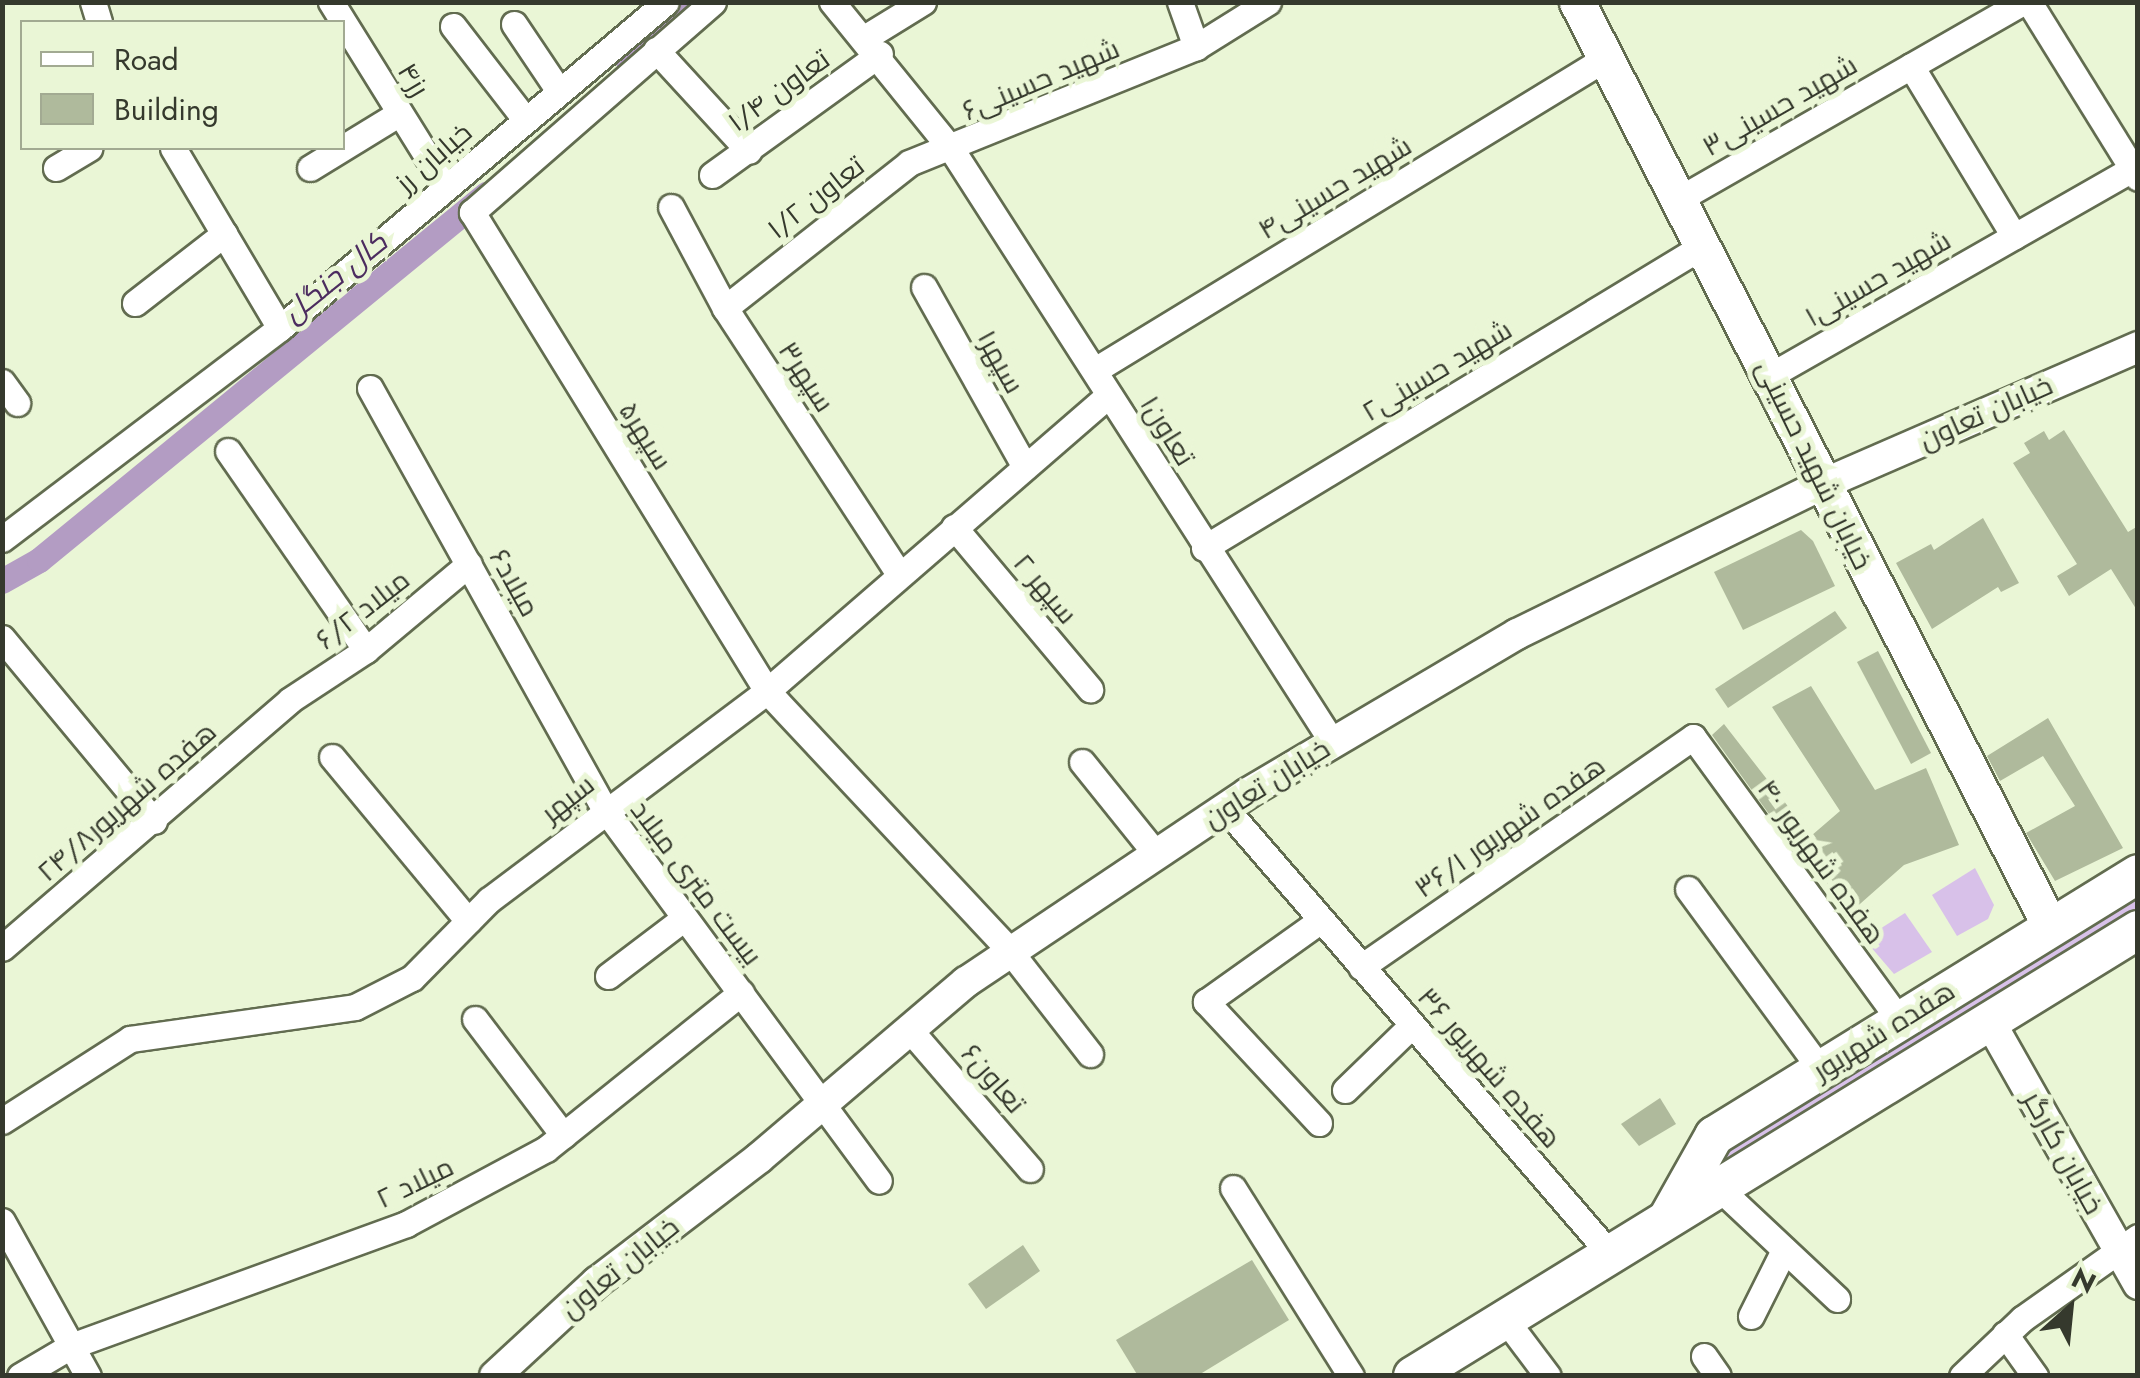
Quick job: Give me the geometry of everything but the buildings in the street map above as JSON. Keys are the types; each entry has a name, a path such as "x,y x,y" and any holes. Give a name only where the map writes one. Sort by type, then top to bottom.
{"main road":[{"name":"خیابان شهید حسینی","path":"1577,2 1770,375 1821,486 2052,928"},
{"name":"هفده شهریور","path":"1665,1222 1714,1136 2138,874"},
{"name":"هفده شهریور","path":"1413,1376 2138,930"}],"street":[{"name":"خیابان رز","path":"2,539 280,328 666,2"},
{"path":"713,2 656,50 749,151"},
{"name":"شهید حسینی۶","path":"832,2 873,45 952,150 1196,47 1267,3"},
{"name":"تعاون ۱/۴","path":"712,175 749,151 922,2"},
{"path":"1180,2 1196,47"},
{"path":"2026,2 2136,172"},
{"name":"شهید حسینی۳","path":"1679,199 2026,2"},
{"name":"رز۴","path":"345,24 446,186"},
{"path":"514,24 559,91"},
{"path":"453,26 526,118"},
{"name":"سپهر۵","path":"656,50 472,212 767,691 1009,950 1090,1054"},
{"name":"شهید حسینی۴","path":"1095,370 1606,58"},
{"path":"1910,66 2014,236"},
{"path":"345,147 398,114"},
{"path":"56,168 86,150"},
{"path":"174,150 280,328"},
{"path":"310,168 339,150"},
{"name":"تعاون ۱/۲","path":"725,308 909,163 952,150"},
{"name":"تعاون۱","path":"952,150 1095,370 1204,548 1333,743"},
{"name":"شهید حسینی۱","path":"1770,375 2014,236 2136,172"},
{"name":"سپهر۳","path":"671,207 725,308 898,574"},
{"path":"135,303 224,234"},
{"name":"شهید حسینی۲","path":"1204,548 1701,246"},
{"name":"سپهر۱","path":"924,287 1025,467"},
{"name":"خیابان تعاون","path":"495,1376 597,1282 759,1158 821,1102 1009,950 1226,808 1517,634 1821,486 2138,348"},
{"name":"میلاد۶","path":"370,388 604,808"},
{"name":"سپهر","path":"2,1121 130,1038 356,1007 412,978 468,921 604,808 767,691 1109,395"},
{"path":"228,450 366,650"},
{"name":"سپهر ۲","path":"954,527 1090,689"},
{"name":"میلاد ۶/۲","path":"290,700 366,650 469,564"},
{"path":"2,638 154,821"},
{"name":"هفده شهریور۲۴/۸","path":"6,939 154,821 290,700"},
{"name":"هفده شهریور ۳۶/۱","path":"1362,966 1693,737"},
{"name":"هفده شهریور ۴۰","path":"1693,737 1900,1021"},
{"path":"332,757 468,921"},
{"path":"1082,762 1156,854"},
{"name":"بیست متری میلاد","path":"604,808 879,1181"},
{"name":"هفده شهریور ۳۶","path":"1226,808 1610,1255"},
{"path":"1688,889 1821,1070"},
{"path":"608,976 683,919"},
{"path":"1319,1123 1206,1002 1321,920"},
{"name":"میلاد ۲","path":"20,1376 72,1346 406,1224 563,1135 741,993"},
{"path":"475,1019 563,1135"},
{"name":"خیابان کارگر","path":"1990,1022 2127,1244 2138,1284"},
{"path":"1345,1090 1412,1025"},
{"name":"تعاون۶","path":"909,1029 1030,1169"},
{"path":"1233,1188 1350,1376"},
{"path":"1719,1188 1836,1299"},
{"path":"2,1221 88,1376"},
{"path":"1962,1376 2005,1334 2127,1244"},
{"path":"1751,1316 1784,1250"},
{"path":"1505,1320 1548,1376"},
{"path":"2005,1334 2036,1376"}],"shaded area":[{"path":"1975,868 1994,905 1988,919 1957,936 1932,895"},
{"path":"2137,890 2137,910 1716,1171 1725,1150"},
{"path":"1905,913 1932,952 1894,974 1864,939"}],"waterway":[{"name":"کال جنگل","path":"628,61 690,2"},
{"name":"کال جنگل","path":"2,581 39,560 486,194"}]}
